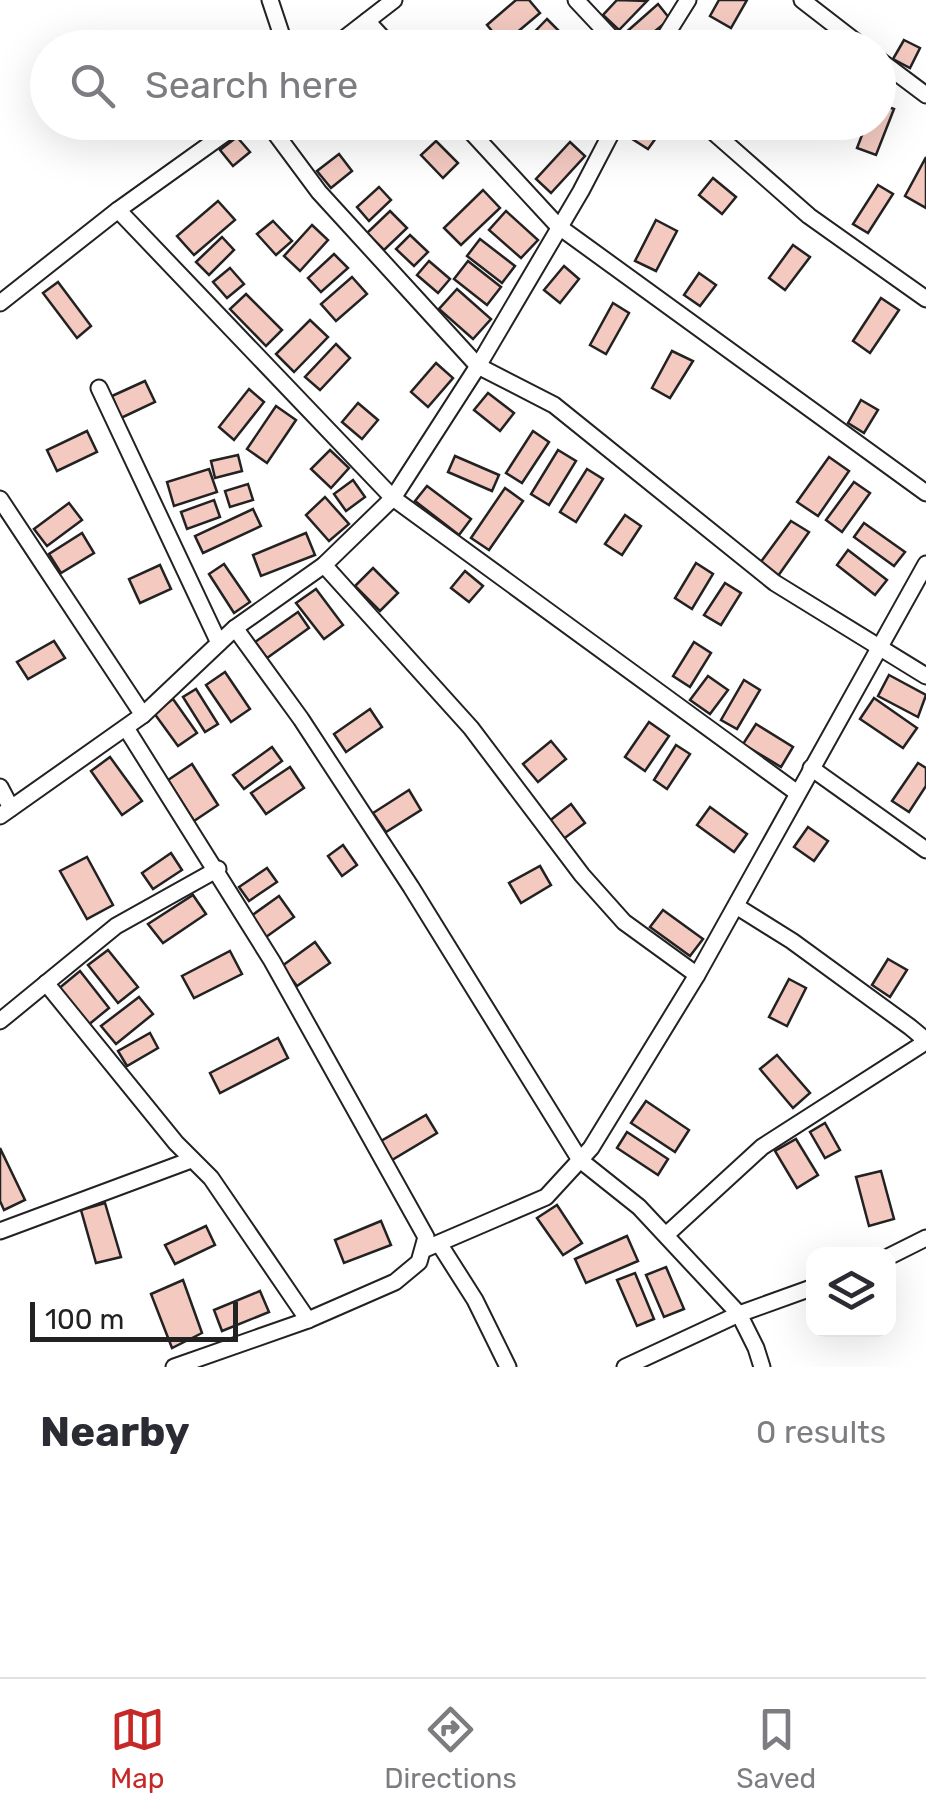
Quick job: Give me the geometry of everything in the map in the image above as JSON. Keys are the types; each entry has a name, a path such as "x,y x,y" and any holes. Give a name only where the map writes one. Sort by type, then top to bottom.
{"street":[{"path":"270,0 280,30"},
{"path":"355,30 394,0"},
{"path":"576,0 604,30"},
{"path":"669,30 688,0"},
{"path":"802,0 841,30"},
{"path":"367,21 375,30"},
{"path":"896,72 926,95"},
{"path":"0,302 216,140"},
{"path":"281,140 320,192 478,366 554,405 775,583 926,676"},
{"path":"479,140 558,226 926,493"},
{"path":"0,786 5,812 126,728 234,628 324,565 393,498 478,366 608,140"},
{"path":"723,140 810,216 926,298"},
{"path":"118,210 393,498 796,792"},
{"path":"99,388 219,643"},
{"path":"0,499 143,715"},
{"path":"174,1367 308,1320 394,1282 432,1247 546,1197 590,1148 697,975 926,564"},
{"path":"324,565 471,728 582,875 624,922 697,975"},
{"path":"234,628 301,719 411,886 580,1160 639,1207 738,1314 762,1367"},
{"path":"126,728 218,870 432,1247 475,1300 508,1367"},
{"path":"810,768 926,850"},
{"path":"0,1021 116,926 218,870"},
{"path":"666,1234 762,1147 830,1101 908,1056 920,1045 922,1037 792,941 736,906"},
{"path":"46,984 176,1143 211,1178 308,1320"},
{"path":"168,1167 176,1143"},
{"path":"0,1231 191,1160"},
{"path":"896,1252 926,1238"},
{"path":"625,1367 738,1314 806,1290"}],"building":[{"path":"516,0 529,0 540,13 520,30 491,30 487,25"},
{"path":"617,0 647,1 619,30 603,15"},
{"path":"719,0 747,0 731,28 710,16"},
{"path":"658,4 670,19 656,30 629,30"},
{"path":"547,19 558,30 536,30"},
{"path":"904,40 920,48 910,68 896,61"},
{"path":"240,140 250,152 233,166 220,150"},
{"path":"634,140 654,140 648,149"},
{"path":"860,140 882,140 876,155 857,148"},
{"path":"436,141 458,163 443,178 421,155"},
{"path":"570,142 585,156 551,193 536,179"},
{"path":"339,154 352,171 331,188 317,171"},
{"path":"926,157 926,208 905,196"},
{"path":"713,178 736,197 722,214 699,195"},
{"path":"878,185 893,194 868,233 853,224"},
{"path":"379,187 391,200 369,221 357,207"},
{"path":"483,190 500,208 461,245 444,228"},
{"path":"218,201 235,220 194,255 177,236"},
{"path":"390,211 407,228 384,250 367,233"},
{"path":"506,211 538,240 521,258 489,230"},
{"path":"656,220 677,231 656,271 635,261"},
{"path":"273,221 292,241 276,255 257,234"},
{"path":"312,225 328,240 300,271 284,256"},
{"path":"410,235 428,252 414,266 396,249"},
{"path":"222,237 234,250 209,275 196,262"},
{"path":"480,239 515,266 502,283 467,256"},
{"path":"793,245 810,257 785,290 769,278"},
{"path":"334,254 348,268 321,292 308,278"},
{"path":"429,261 450,279 438,293 417,275"},
{"path":"468,261 501,287 487,305 454,279"},
{"path":"564,266 579,279 560,303 544,290"},
{"path":"230,268 244,284 227,298 213,282"},
{"path":"699,273 716,285 700,306 684,295"},
{"path":"352,277 367,294 336,321 321,304"},
{"path":"58,282 91,326 77,338 43,293"},
{"path":"457,289 491,319 473,339 439,309"},
{"path":"246,294 282,330 266,346 230,309"},
{"path":"881,298 899,310 870,353 853,341"},
{"path":"613,303 629,313 606,354 590,345"},
{"path":"310,320 328,337 294,372 276,354"},
{"path":"336,344 350,358 320,390 305,377"},
{"path":"672,351 693,361 670,398 652,388"},
{"path":"436,363 453,378 428,407 411,392"},
{"path":"145,381 155,402 121,418 112,396"},
{"path":"249,389 264,402 234,440 219,427"},
{"path":"488,393 514,413 500,431 474,410"},
{"path":"861,400 878,410 864,433 848,423"},
{"path":"358,403 378,420 362,439 342,422"},
{"path":"276,406 296,420 267,463 247,449"},
{"path":"87,431 97,452 57,471 47,450"},
{"path":"533,431 549,442 522,483 506,473"},
{"path":"330,450 349,468 331,488 311,469"},
{"path":"558,450 576,461 549,505 531,494"},
{"path":"238,455 242,471 215,478 211,461"},
{"path":"455,456 499,475 492,491 448,472"},
{"path":"829,457 849,471 818,516 797,502"},
{"path":"209,469 217,492 174,506 167,482"},
{"path":"587,469 603,479 576,522 560,512"},
{"path":"353,480 365,497 346,511 334,494"},
{"path":"854,482 870,493 842,532 826,520"},
{"path":"248,484 253,500 230,507 225,491"},
{"path":"427,486 471,519 459,535 415,501"},
{"path":"505,488 523,501 489,550 471,538"},
{"path":"325,497 349,524 329,541 306,515"},
{"path":"214,500 220,517 187,529 181,512"},
{"path":"69,503 82,520 47,546 34,529"},
{"path":"253,509 261,526 203,553 195,536"},
{"path":"625,515 641,526 622,555 605,544"},
{"path":"791,521 809,532 778,576 760,563"},
{"path":"864,523 905,552 894,566 854,537"},
{"path":"82,533 94,553 61,573 49,554"},
{"path":"306,533 315,555 261,576 253,555"},
{"path":"848,550 887,580 875,595 837,565"},
{"path":"696,563 713,574 692,609 675,598"},
{"path":"224,564 250,602 234,613 209,574"},
{"path":"160,565 171,589 140,603 129,579"},
{"path":"373,568 398,593 380,611 355,586"},
{"path":"465,571 483,586 469,602 451,588"},
{"path":"725,583 741,593 721,625 704,615"},
{"path":"316,589 343,625 324,639 296,603"},
{"path":"298,612 309,628 267,658 255,642"},
{"path":"54,641 65,658 28,679 17,662"},
{"path":"694,642 711,653 690,687 673,676"},
{"path":"225,672 250,709 231,722 206,685"},
{"path":"889,675 926,695 918,717 878,696"},
{"path":"708,676 728,690 710,714 690,700"},
{"path":"744,680 760,690 737,729 721,720"},
{"path":"196,689 218,724 205,732 183,697"},
{"path":"874,698 917,728 903,748 860,719"},
{"path":"173,699 197,733 178,746 154,713"},
{"path":"370,709 382,727 346,752 334,734"},
{"path":"649,722 669,736 645,771 625,757"},
{"path":"756,724 793,747 781,767 743,744"},
{"path":"551,741 566,759 538,782 523,764"},
{"path":"676,745 690,754 667,789 654,780"},
{"path":"272,747 282,761 244,789 233,775"},
{"path":"110,757 142,801 122,815 91,771"},
{"path":"918,763 926,768 926,786 909,812 892,801"},
{"path":"192,764 218,805 194,821 168,780"},
{"path":"290,767 304,788 266,814 251,793"},
{"path":"409,790 421,810 386,832 373,813"},
{"path":"571,804 585,823 562,840 548,822"},
{"path":"710,807 747,834 734,852 697,825"},
{"path":"808,827 828,841 814,861 794,847"},
{"path":"343,845 357,865 342,876 328,856"},
{"path":"171,853 182,870 153,889 142,873"},
{"path":"87,857 113,905 87,919 60,871"},
{"path":"540,866 551,885 521,903 509,883"},
{"path":"267,868 277,882 249,901 239,887"},
{"path":"193,895 206,914 163,943 148,924"},
{"path":"279,896 294,917 266,937 251,916"},
{"path":"663,910 703,939 690,956 650,927"},
{"path":"315,942 330,963 297,986 282,966"},
{"path":"108,950 138,987 118,1003 88,965"},
{"path":"230,951 242,974 194,998 182,976"},
{"path":"888,959 907,970 890,997 872,985"},
{"path":"80,971 109,1008 87,1026 57,990"},
{"path":"789,979 806,988 787,1026 769,1017"},
{"path":"139,997 153,1014 116,1044 101,1026"},
{"path":"150,1033 158,1048 127,1066 118,1051"},
{"path":"278,1038 288,1058 220,1093 210,1073"},
{"path":"777,1055 810,1093 793,1108 760,1069"},
{"path":"646,1101 689,1130 675,1152 631,1123"},
{"path":"426,1115 437,1133 392,1160 381,1141"},
{"path":"825,1123 840,1150 825,1158 810,1132"},
{"path":"627,1132 668,1159 658,1175 617,1148"},
{"path":"796,1139 818,1175 797,1188 775,1151"},
{"path":"0,1148 25,1200 4,1210 0,1201"},
{"path":"881,1171 894,1219 869,1226 856,1177"},
{"path":"105,1203 121,1257 96,1263 81,1210"},
{"path":"557,1205 582,1243 563,1255 537,1218"},
{"path":"381,1221 391,1245 344,1263 335,1240"},
{"path":"206,1226 215,1245 175,1264 165,1245"},
{"path":"627,1236 638,1261 586,1283 575,1259"},
{"path":"666,1267 684,1309 664,1317 646,1275"},
{"path":"635,1273 654,1319 637,1326 617,1280"},
{"path":"183,1280 202,1333 172,1348 151,1294"},
{"path":"260,1291 269,1312 222,1331 214,1310"}]}
